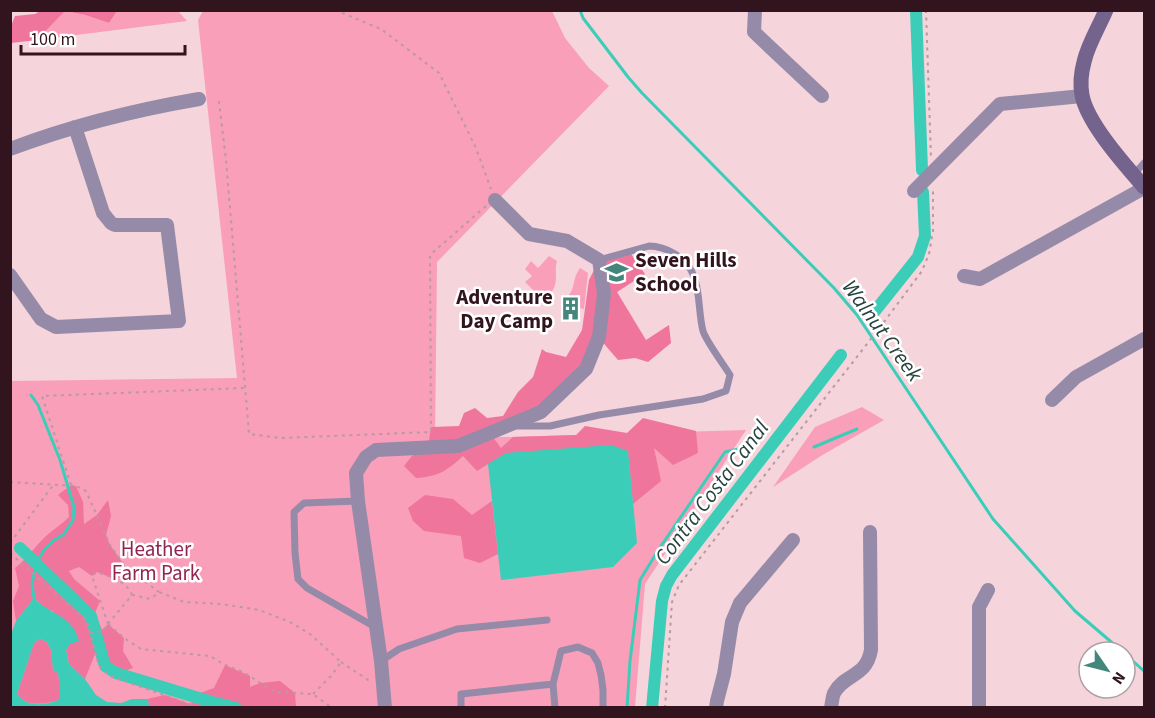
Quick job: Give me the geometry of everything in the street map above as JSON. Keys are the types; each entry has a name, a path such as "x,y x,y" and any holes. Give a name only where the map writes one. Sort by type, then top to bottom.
{"street":[{"path":"755,10 754,32 822,96"},
{"path":"964,276 980,279 1144,187 1096,127 1082,96 1081,79 1084,60 1106,10"},
{"path":"918,186 1000,105 1082,96"},
{"path":"10,149 78,126 199,99"},
{"path":"13,282 41,319 56,327 179,321 167,225 115,225 111,223 103,213 78,126"},
{"path":"385,708 356,473 366,457 376,450 458,446 540,412 586,369 599,337 604,293 599,260 567,241 529,234 495,199"},
{"path":"1052,400 1076,376 1144,339"},
{"path":"831,708 837,689 861,670 871,650 870,532"},
{"path":"716,708 732,622 740,603 793,540"},
{"path":"979,708 979,608 988,590"}],"lane":[{"path":"1133,174 1144,163"},
{"path":"507,426 550,426 599,415 704,399 726,391 730,375 704,333 698,290 693,272 687,262 667,249 657,246 648,246 599,260"},
{"path":"358,501 304,503 294,512 298,579 307,588 375,627"},
{"path":"381,661 399,649 457,629 547,620"},
{"path":"555,708 553,684 561,651 578,647 592,653 598,663 603,690 603,708"},
{"path":"461,708 461,694 553,684"}],"path":[{"path":"219,101 249,434 280,438 431,432 430,255 495,199 476,148 438,73 381,29 335,10"},
{"path":"665,708 672,602 679,585 881,326"},
{"path":"71,485 42,396 245,388"},
{"path":"10,482 71,485 86,491 110,545 125,566 159,592 184,602 222,604 259,610 290,622 310,634 341,662 383,690"},
{"path":"10,543 54,484"},
{"path":"10,553 87,621 99,666 110,676 201,708"},
{"path":"132,595 130,588 118,580 97,572 92,576 108,624 141,649 210,656 243,672 275,692 313,694 332,708"},
{"path":"132,595 145,599 154,597 159,592"},
{"path":"90,633 103,631 132,595"},
{"path":"313,694 341,662"}],"green space":[{"path":"65,11 109,23 117,11 178,11 187,21 37,40"},
{"name":"Heather Farm Park","path":"203,11 552,11 565,38 589,68 609,86 437,262 435,439 746,430 645,584 635,707 11,707 10,381 237,378 198,20"},
{"path":"549,256 557,261 556,281 553,290 544,301 525,282 532,276 525,269 531,261 538,268"},
{"path":"580,268 588,273 584,309 579,308 569,295"},
{"path":"862,407 884,420 824,454 773,487 815,427"}],"shaded area":[{"path":"42,10 117,11 109,23 65,11 37,40 11,43 11,26 15,16 35,14"},
{"path":"629,251 645,274 617,292 646,340 669,325 671,343 648,362 635,358 618,360 599,338 586,369 541,412 490,433 501,448 513,437 576,435 585,426 627,433 643,418 696,431 698,453 673,465 654,448 661,481 633,504 628,452 488,464 477,471 463,456 442,472 416,478 404,466 412,456 428,447 431,427 459,426 464,413 475,408 487,418 503,416 518,392 533,377 542,349 566,357 582,330 589,280 599,260"},
{"path":"611,445 628,451 637,543 613,567 501,580 488,464 506,453"},
{"path":"71,485 76,486 83,502 84,524 97,515 108,500 111,516 106,535 110,545 125,566 112,578 97,572 92,576 79,567 69,571 74,579 100,601 95,613 102,630 108,624 124,638 123,651 133,668 110,676 99,666 95,654 85,679 69,664 66,650 70,644 53,611 46,609 34,598 16,621 13,601 19,586 15,568 46,536 69,517 68,505 58,495"},
{"path":"425,495 453,499 472,515 492,501 498,554 480,563 464,558 461,536 424,531 413,521 408,508"},
{"path":"34,598 66,620 76,632 79,641 70,644 66,650 69,664 85,679 96,695 107,702 121,703 132,699 147,699 150,707 11,707 11,634 16,621","holes":["40,639 47,642 51,650 53,670 58,673 59,700 42,704 26,702 17,694 34,643"]},
{"path":"40,639 47,642 51,650 53,670 58,673 59,700 36,704 26,701 17,694 34,643"},
{"path":"225,665 250,676 250,687 260,683 280,681 295,693 296,707 150,707 147,699 165,695 190,704 200,693 214,688"}],"waterway":[{"name":"Walnut Creek","path":"580,10 583,18 642,93 834,288 857,315 993,519 1075,611 1109,640"},
{"name":"Contra Costa Canal","path":"916,10 922,170"},
{"name":"Contra Costa Canal","path":"875,311 918,257 925,236 923,192"},
{"name":"Contra Costa Canal","path":"652,708 662,601 666,586 672,575 841,355"},
{"path":"31,395 38,405 60,460 74,507 73,520 64,534 44,550 36,563 32,584 34,598"},
{"path":"814,447 857,429"},
{"path":"627,708 640,580 725,452 743,448"},
{"path":"20,548 91,616 105,666 116,673 236,708"},
{"name":"Walnut Creek","path":"1137,665 1144,671"}],"place":[{"name":"Seven Hills School","path":"617,272"},
{"name":"Adventure Day Camp","path":"571,309"}]}
